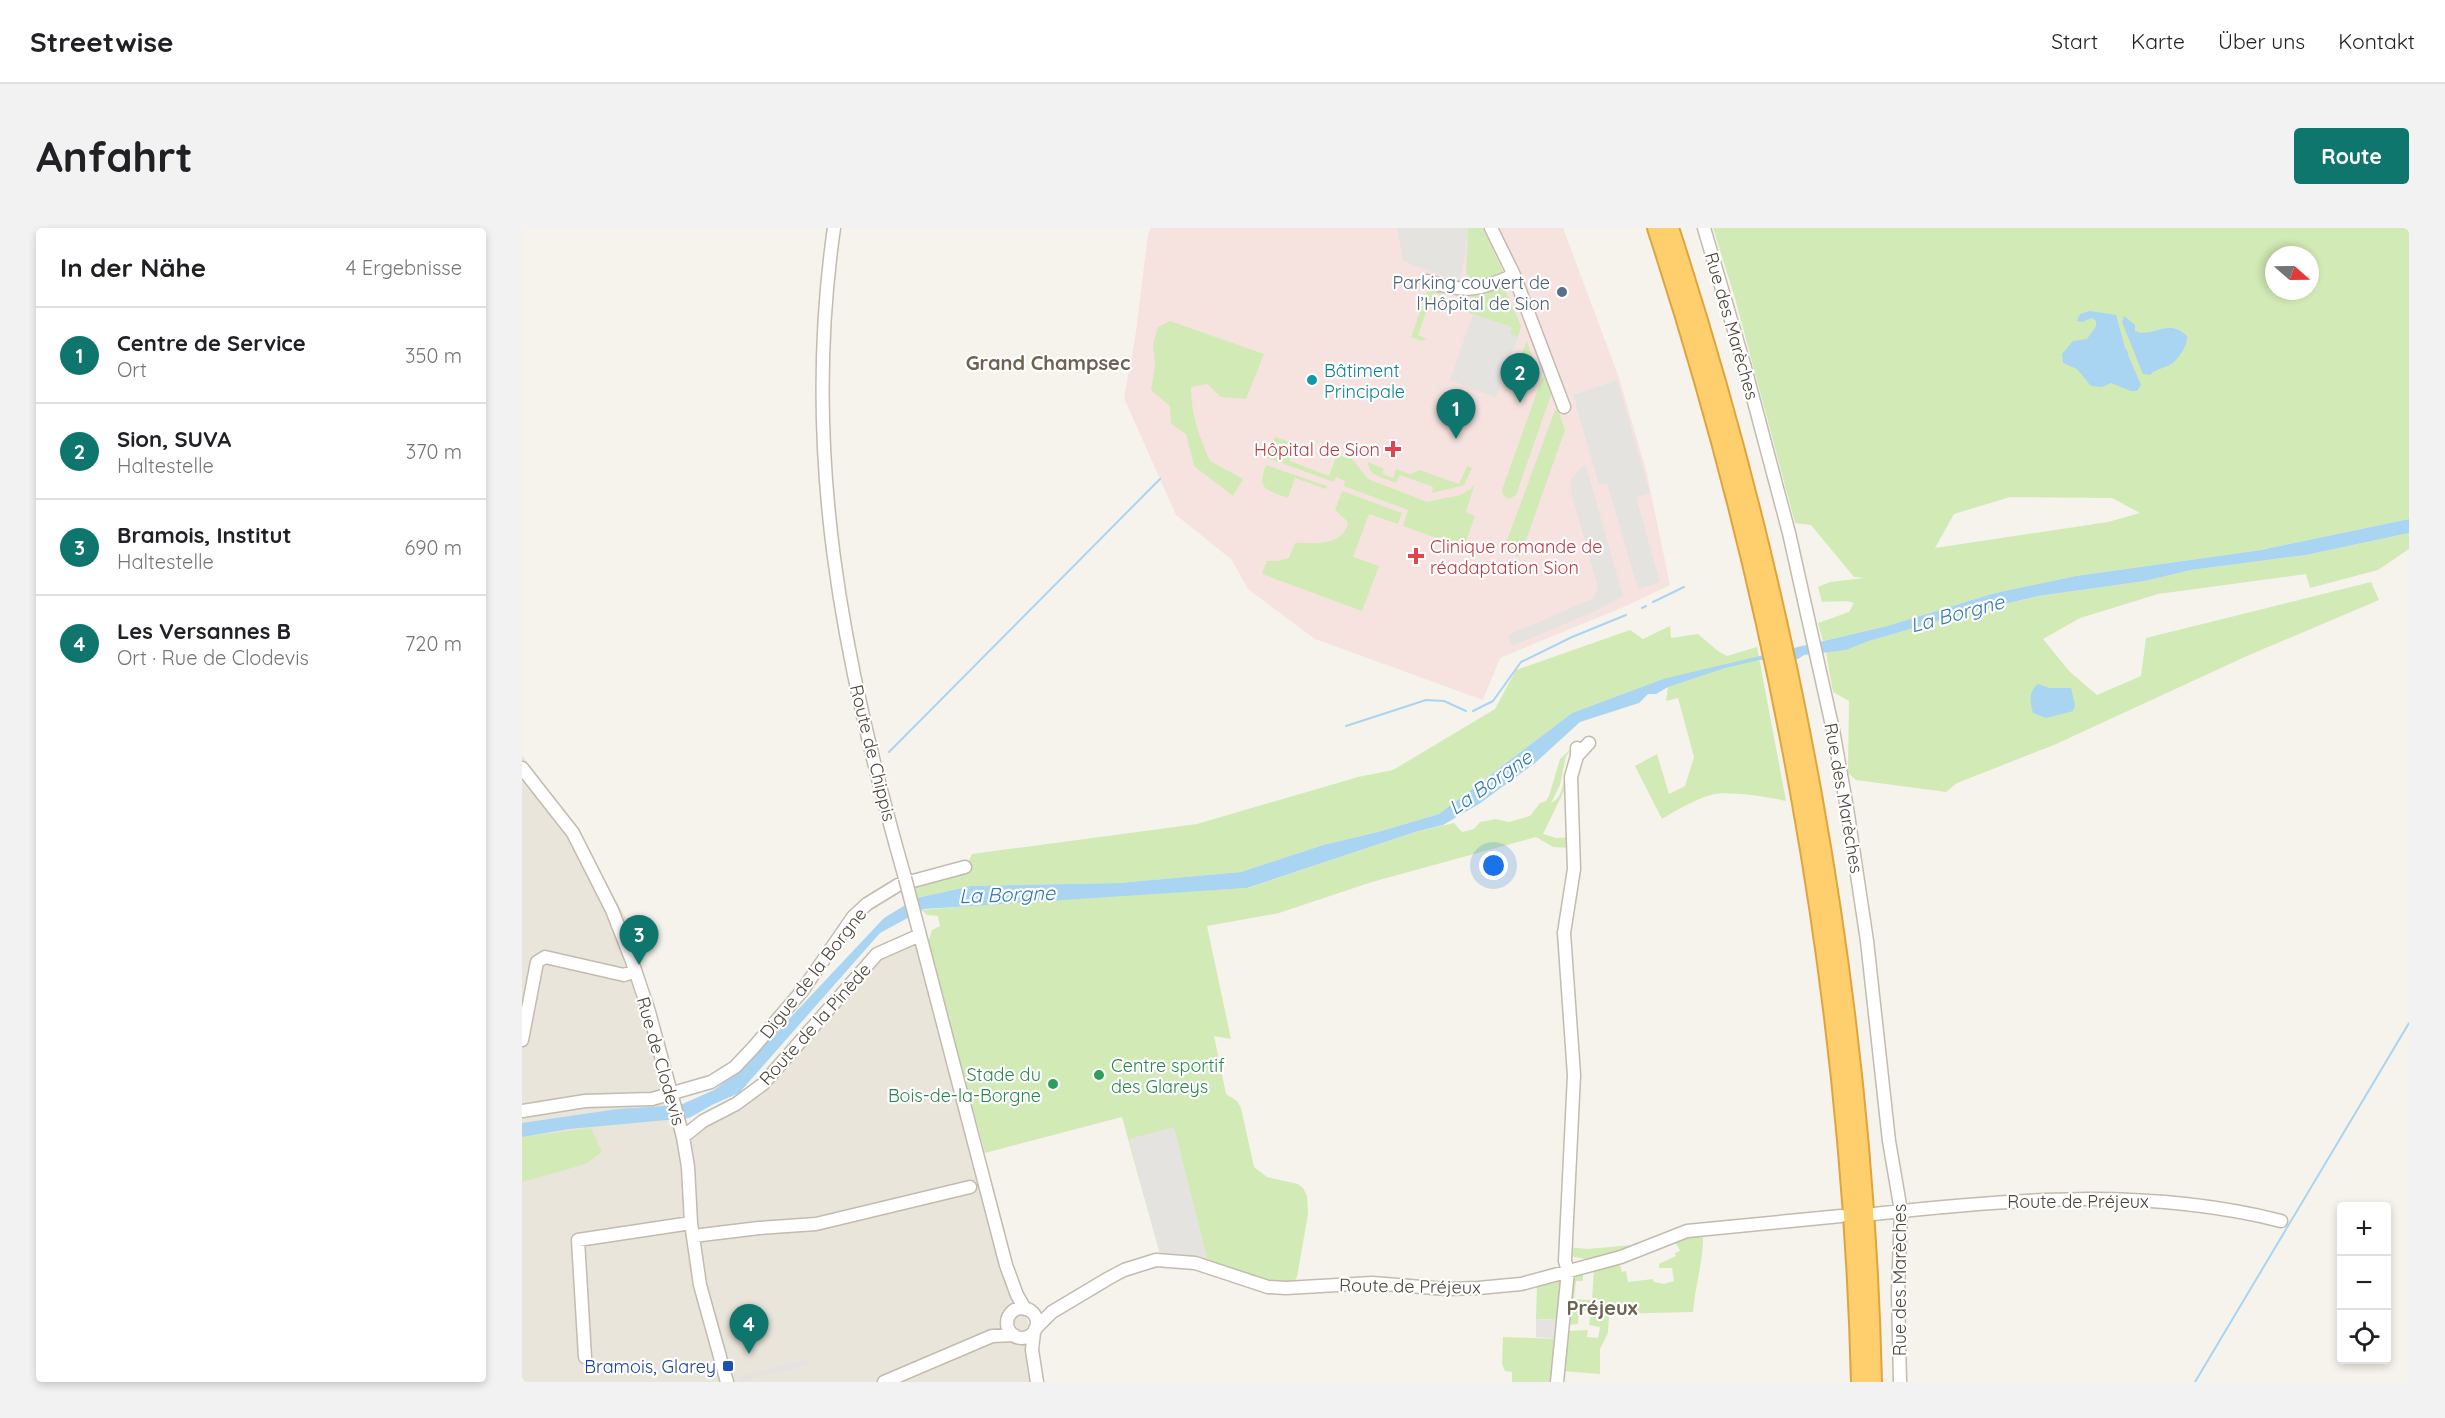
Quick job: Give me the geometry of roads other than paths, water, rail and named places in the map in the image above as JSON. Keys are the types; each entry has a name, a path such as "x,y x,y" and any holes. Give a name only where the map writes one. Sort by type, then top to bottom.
{"highway":[{"path":"1652,228 1673,280"},
{"path":"1656,228 1760,572"},
{"path":"1670,228 1727,417 1832,916 1854,1092 1866,1234 1873,1382"},
{"path":"1796,738 1837,1055 1852,1222 1860,1382"}],"street":[{"name":"Route de Chippis","path":"834,228 826,296 822,379 827,514 847,647 904,878 1006,1265 1010,1290 1008,1328 1015,1336 1037,1382"},
{"path":"1491,228 1514,275 1564,407"},
{"name":"Rue des Marèches","path":"1704,228 1744,364 1803,592 1833,730 1859,885 1874,994 1889,1141 1901,1211 1898,1293 1900,1382"},
{"path":"1427,281 1467,290 1487,286 1514,275"},
{"path":"1557,1382 1568,1271 1565,1261 1574,1075 1564,933 1574,869 1571,777 1577,752 1589,743"},
{"name":"Rue de Clodevis","path":"522,768 573,833 612,910 649,1012 682,1137 688,1167 691,1223 706,1309 727,1382"},
{"name":"Digue de la Borgne","path":"522,1111 585,1101 652,1099 711,1082 735,1066 802,991 853,917 867,904 898,885 965,867"},
{"name":"Route de la Pinède","path":"682,1137 703,1121 736,1104 763,1084 877,954 920,935"},
{"path":"522,1040 537,962 545,957 624,975 635,971"},
{"path":"693,1236 816,1224 970,1187"},
{"name":"Route de Préjeux","path":"1874,1214 2003,1201 2115,1198 2240,1211 2281,1221"},
{"name":"Route de Préjeux","path":"1035,1330 1047,1316 1058,1308 1124,1270 1156,1260 1195,1263 1254,1284 1286,1288 1372,1283 1447,1289 1478,1288 1521,1284 1621,1257 1688,1231 1841,1216"},
{"path":"585,1357 578,1240 691,1223"},
{"name":"Route de Chippis","path":"1006,1265 1017,1295 1027,1310 1036,1318 1032,1350 1037,1382"},
{"name":"Route de Préjeux","path":"1027,1310 1058,1308"},
{"path":"992,1336 1018,1309 1027,1310"},
{"path":"884,1382 992,1336 1027,1337 1035,1330"}],"water":[{"path":"2090,311 2116,315 2125,348 2141,385 2137,391 2111,383 2102,387 2091,386 2077,369 2063,363 2062,354 2073,341 2087,339 2096,326 2096,321 2092,318 2082,322 2077,321 2080,314"},
{"path":"2124,316 2135,325 2135,331 2142,333 2167,328 2180,331 2187,336 2182,352 2168,366 2150,375 2143,374 2122,322"},
{"name":"La Borgne","path":"2409,519 2409,533 2306,555 2191,570 2145,581 2038,596 1955,616 1846,650 1804,655 1798,659 1759,660 1725,668 1668,687 1656,694 1648,694 1639,703 1580,722 1535,763 1479,804 1443,825 1415,832 1247,888 924,909 880,933 739,1093 689,1118 569,1129 522,1137 522,1123 618,1109 680,1105 714,1090 741,1070 884,918 917,898 971,886 1119,883 1241,872 1323,845 1439,814 1572,713 1663,679 1887,626 1995,593 2076,576 2261,550"},
{"path":"2038,684 2049,688 2071,688 2075,705 2073,711 2046,718 2033,713 2031,697"}],"waterway":[{"path":"889,752 1160,479"},
{"path":"1653,602 1684,587"},
{"path":"1642,608 1646,606"},
{"path":"1473,711 1493,701 1521,662 1572,637 1626,615"},
{"path":"1346,726 1426,700 1444,701 1466,711"},
{"path":"2195,1382 2409,1023"}],"place":[{"name":"Parking couvert de l’Hôpital de Sion","path":"1562,292"},
{"name":"Bâtiment Principale","path":"1312,380"},
{"name":"Sion, SUVA","path":"1520,403"},
{"name":"Centre de Service","path":"1456,439"},
{"name":"Hôpital de Sion","path":"1393,449"},
{"name":"Clinique romande de réadaptation Sion","path":"1416,556"},
{"name":"Bramois, Institut","path":"639,965"},
{"name":"Centre sportif des Glareys","path":"1099,1075"},
{"name":"Stade du Bois-de-la-Borgne","path":"1053,1084"},
{"name":"Les Versannes B","path":"749,1354"},
{"name":"Bramois, Glarey","path":"728,1366"}],"district":[{"name":"Grand Champsec","path":"1048,362"},
{"name":"Préjeux","path":"1602,1307"}]}
